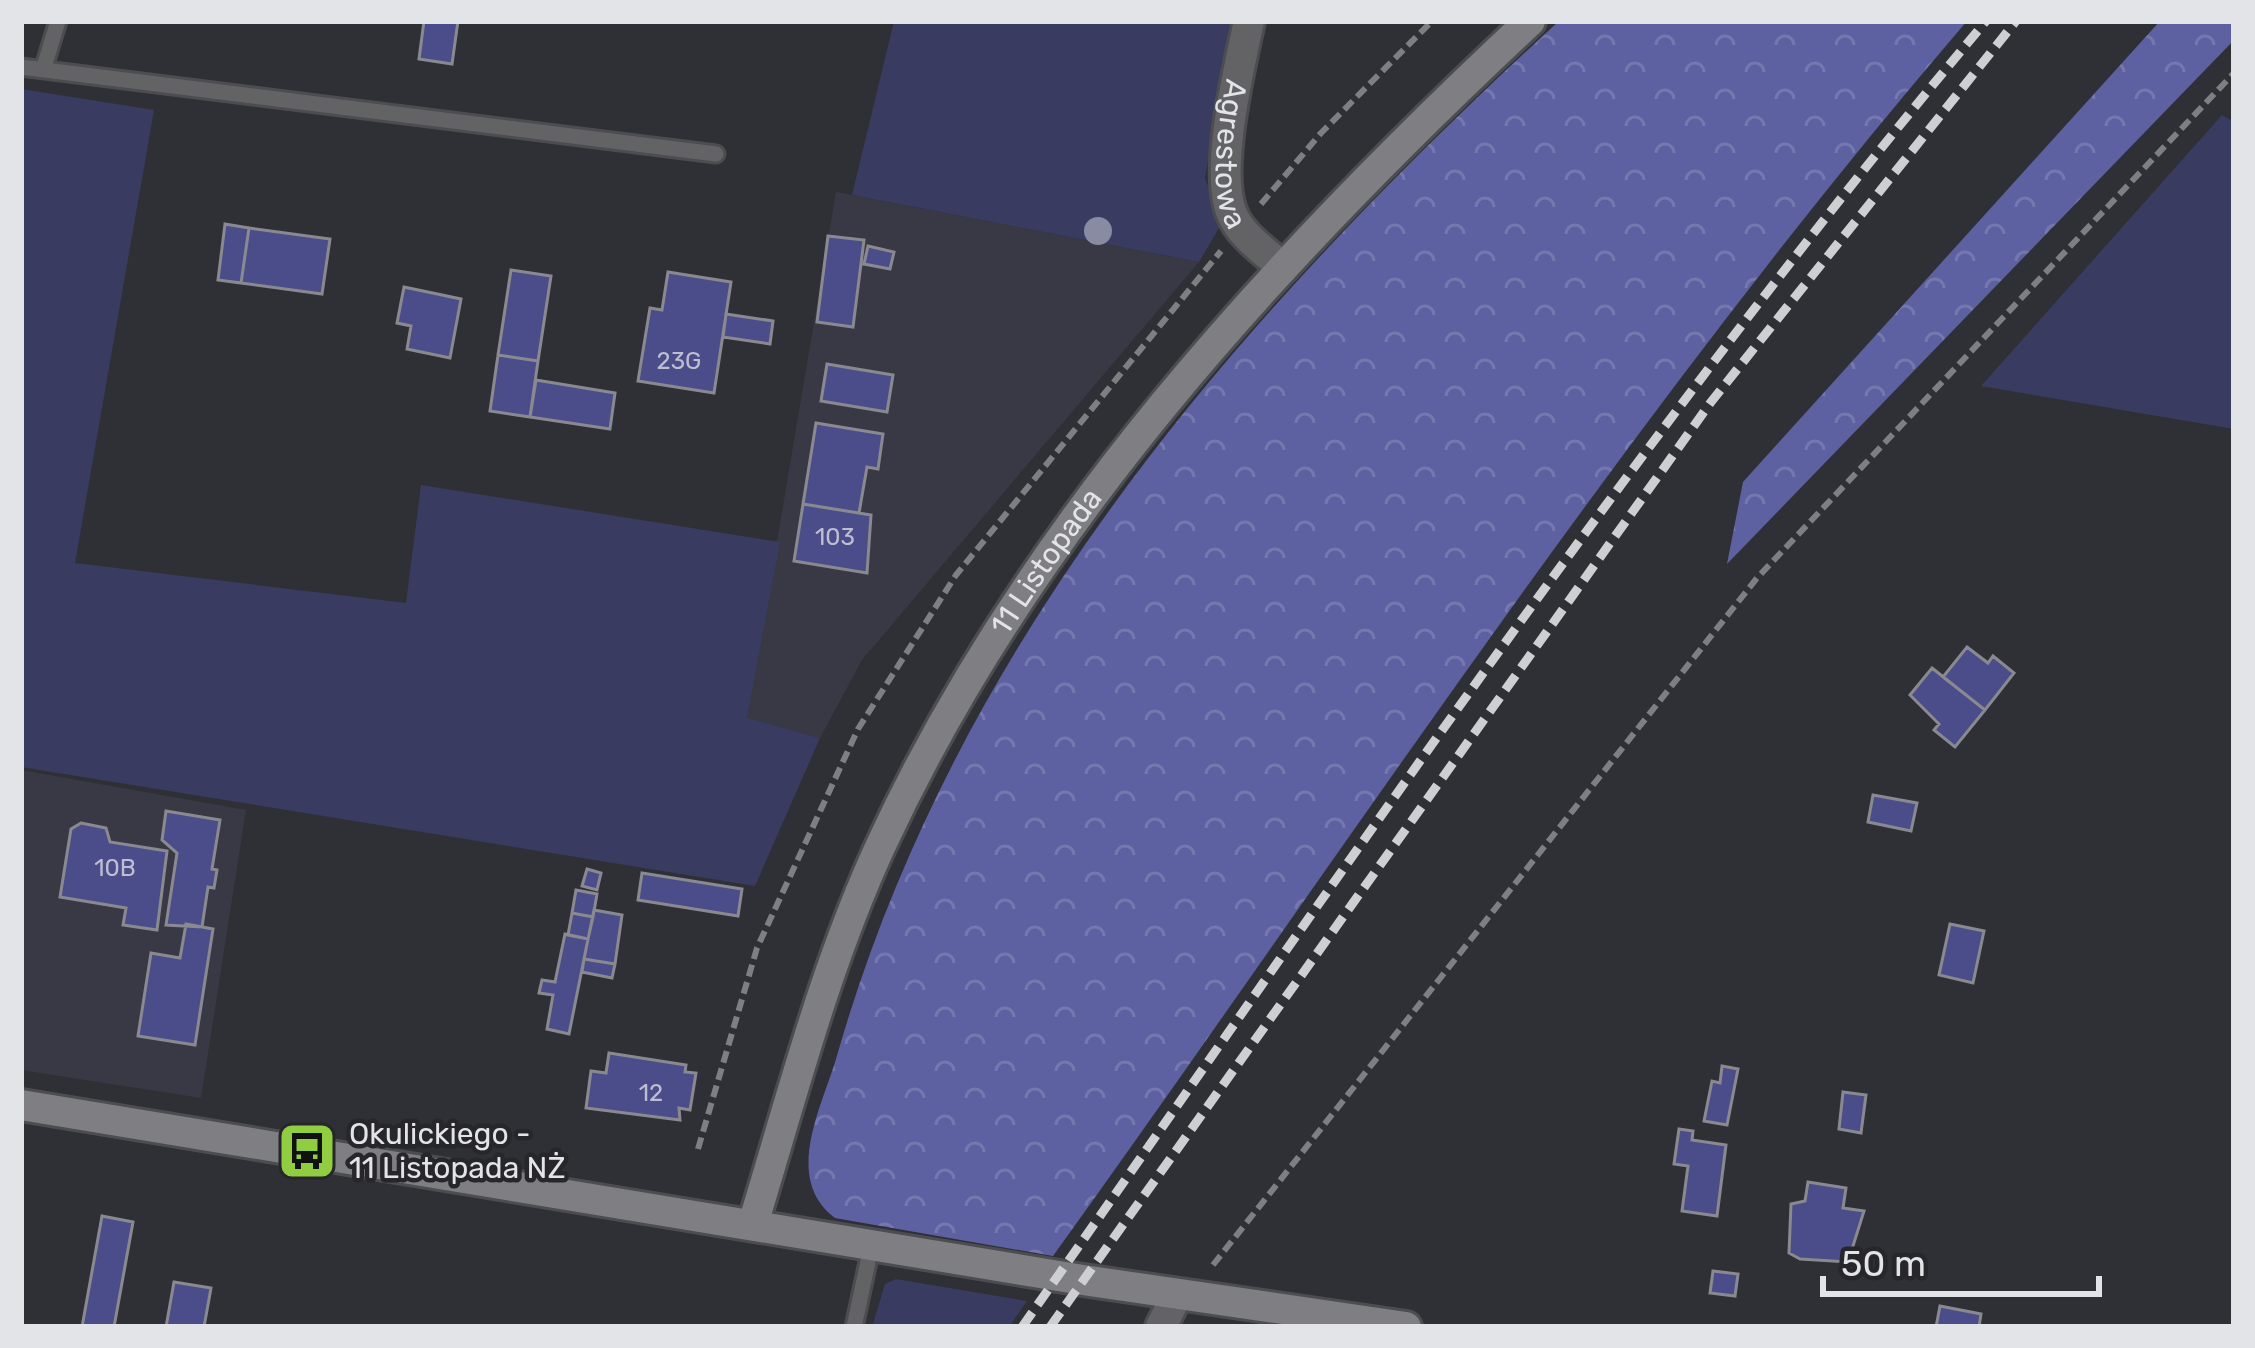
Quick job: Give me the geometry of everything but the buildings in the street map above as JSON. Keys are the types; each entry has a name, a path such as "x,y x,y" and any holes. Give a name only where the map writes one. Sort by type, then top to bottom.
{"street":[{"name":"Agrestowa","path":"1249,21 1228,148 1230,210 1240,229 1283,268"},
{"name":"11 Listopada","path":"753,1224 832,962 879,848 945,719 1106,482 1283,268 1374,170 1530,21"},
{"path":"21,1105 1406,1327"},
{"path":"1161,1327 1178,1294"}],"lane":[{"path":"44,67 58,21"},
{"path":"21,68 44,67 716,154"},
{"path":"854,1327 872,1244"}],"path":[{"path":"1178,1294 1211,1267 1311,1145 1772,561 2234,73"}],"shaded area":[{"path":"894,21 1234,21 1205,178 1222,223 1199,262 852,195"},
{"path":"21,89 154,110 75,563 406,603 421,485 780,542 747,718 820,738 755,886 21,767"},
{"path":"2222,115 2234,122 2234,429 1981,386"},
{"path":"836,192 1199,262 862,660 820,738 747,719"},
{"path":"21,770 246,810 201,1098 21,1070"},
{"path":"896,1279 1027,1301 1009,1327 872,1327 885,1284"}],"green space":[{"path":"1559,21 1967,21 1844,169 1609,473 1053,1256 835,1218 819,1202 811,1184 810,1143 822,1099 889,905 955,760 1034,622 1124,491 1223,366 1329,247"},
{"path":"2160,21 2234,21 2234,40 1727,564 1743,482"}],"railway":[{"path":"1022,1327 1610,500 1857,178 1986,21"},
{"path":"1050,1327 1711,402 2016,21"}],"place":[{"name":"Okulickiego - 11 Listopada NŻ","path":"307,1151"}]}
